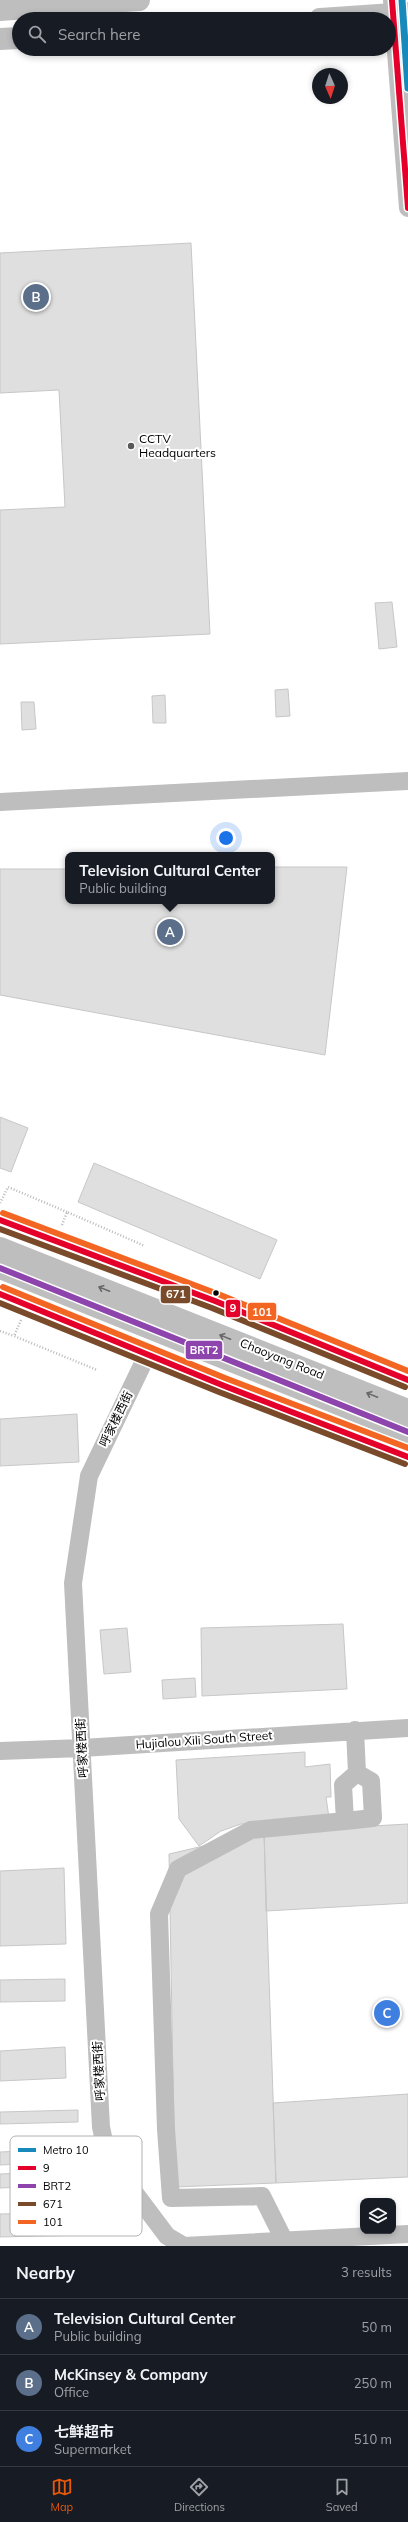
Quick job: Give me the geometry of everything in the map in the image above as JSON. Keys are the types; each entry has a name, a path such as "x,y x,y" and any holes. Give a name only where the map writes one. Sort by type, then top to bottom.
{"main road":[{"path":"0,10 139,0"},
{"path":"375,12 398,9"},
{"path":"0,39 12,38"},
{"name":"Chaoyang Road","path":"0,1248 408,1410"},
{"path":"0,1268 408,1432"}],"street":[{"path":"398,9 408,208"},
{"path":"0,802 408,781"},
{"path":"0,1220 215,1301 408,1380"},
{"path":"0,1294 148,1353 222,1385 408,1457"},
{"name":"呼家楼西街","path":"104,2136 101,2119 73,1583 89,1476 148,1353"},
{"name":"Hujialou Xili South Street","path":"0,1751 82,1748 408,1728"},
{"path":"356,1730 357,1773"},
{"path":"345,1821 343,1785 357,1773"},
{"path":"357,1773 371,1781 373,1818 251,1830 178,1869 159,1914 166,2129 171,2198 262,2196 284,2240 408,2234"},
{"name":"呼家楼西街","path":"142,2203 167,2236 184,2246 284,2240"}],"path":[{"path":"0,1203 8,1187 67,1212"},
{"path":"0,1331 14,1336"}],"building":[{"name":"CCTV Headquarters","path":"191,243 210,634 0,644 0,510 65,507 59,390 0,393 0,253"},
{"path":"392,602 397,647 379,649 375,603"},
{"path":"288,689 290,716 276,717 275,690"},
{"path":"165,695 166,723 153,723 152,696"},
{"path":"21,702 34,702 36,729 22,730"},
{"path":"275,867 347,867 325,1055 0,995 0,869 65,869 65,904 275,904"},
{"path":"0,1117 28,1128 11,1172 0,1168"},
{"path":"94,1163 277,1240 260,1279 78,1202"},
{"path":"77,1414 79,1462 0,1466 0,1419"},
{"path":"343,1624 347,1689 202,1696 201,1628"},
{"path":"127,1628 131,1672 104,1674 100,1630"},
{"path":"195,1678 196,1697 163,1699 162,1680"},
{"path":"305,1752 305,1767 330,1764 331,1797 326,1797 329,1818 241,1824 221,1831 199,1846 179,1819 176,1760"},
{"path":"408,1824 408,1903 266,1911 264,1832"},
{"path":"264,1832 276,2183 175,2187 169,1854"},
{"path":"64,1868 66,1944 0,1946 0,1871"},
{"path":"65,1979 65,2001 0,2002 0,1980"},
{"path":"65,2047 66,2078 0,2081 0,2051"},
{"path":"408,2094 408,2177 276,2183 273,2103"},
{"path":"78,2110 78,2122 0,2124 0,2112"},
{"path":"0,2152 10,2152 10,2165 0,2165"},
{"path":"0,2174 10,2174 10,2188 0,2188"},
{"path":"0,2214 10,2214 10,2236 43,2236 0,2237"}],"metro line":[{"name":"10","path":"402,0 408,88"}],"transit line":[{"name":"9","path":"392,0 393,12"},
{"name":"9","path":"396,52 408,208"},
{"name":"101","path":"3,1213 218,1294 408,1371"},
{"name":"9","path":"0,1220 215,1301 408,1380"},
{"name":"671","path":"0,1229 212,1308 405,1387"},
{"name":"BRT2","path":"0,1268 408,1432"},
{"name":"101","path":"3,1287 225,1378 408,1448"},
{"name":"9","path":"0,1294 222,1385 408,1457"},
{"name":"671","path":"0,1303 219,1392 405,1464"}],"place":[{"name":"McKinsey & Company","path":"36,297"},
{"name":"CCTV Headquarters","path":"131,446"},
{"name":"Television Cultural Center","path":"170,932"},
{"name":"七鲜超市","path":"387,2013"}]}
